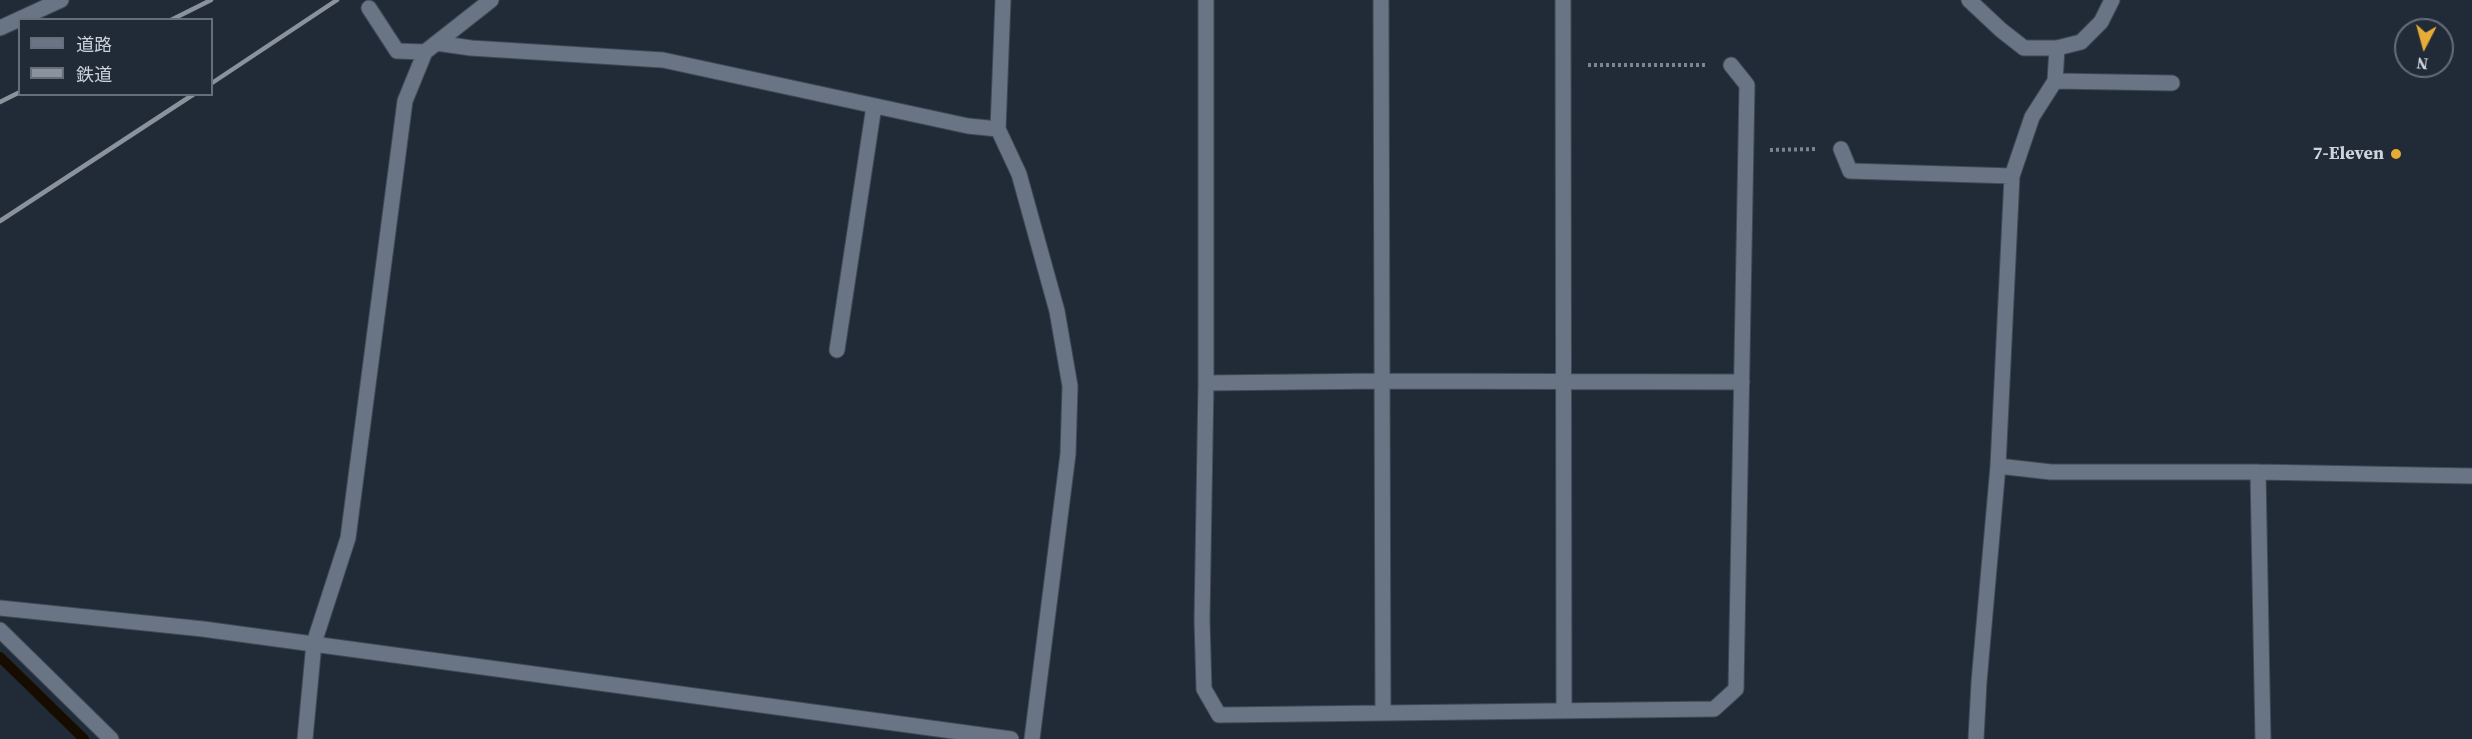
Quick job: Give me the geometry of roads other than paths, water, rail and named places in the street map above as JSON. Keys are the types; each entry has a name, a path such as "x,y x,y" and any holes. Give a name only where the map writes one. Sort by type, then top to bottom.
{"street":[{"path":"22,18 61,0"},
{"path":"305,739 314,643 348,538 405,101 430,47 491,0"},
{"path":"1003,0 998,129 1019,174 1035,231 1057,311 1070,386 1068,454 1032,739"},
{"path":"1206,0 1206,383 1202,620 1204,689 1219,715 1714,709 1736,688 1748,86 1731,65"},
{"path":"1381,0 1383,713"},
{"path":"1563,0 1564,711"},
{"path":"1969,0 2024,48 2057,48 2081,42 2102,22 2112,0"},
{"path":"369,8 397,51 430,47 471,48 663,60 968,126 998,129"},
{"path":"0,28 18,20"},
{"path":"1976,739 1998,466 2012,176 2032,117 2055,81 2057,48"},
{"path":"2055,81 2172,83"},
{"path":"837,350 873,106"},
{"path":"1841,149 1850,171 2012,176"},
{"path":"1206,383 1564,380 1742,382"},
{"path":"1998,466 2051,472 2258,472 2472,476"},
{"path":"2258,472 2263,739"},
{"path":"0,609 203,629 314,643 1011,739"},
{"path":"0,630 111,739"}],"waterway":[{"path":"0,657 84,739"}],"railway":[{"path":"175,18 211,0"},
{"path":"213,82 337,0"},
{"path":"0,102 18,93"},
{"path":"0,221 191,96"}],"place":[{"name":"7-Eleven","path":"2396,154"}]}
